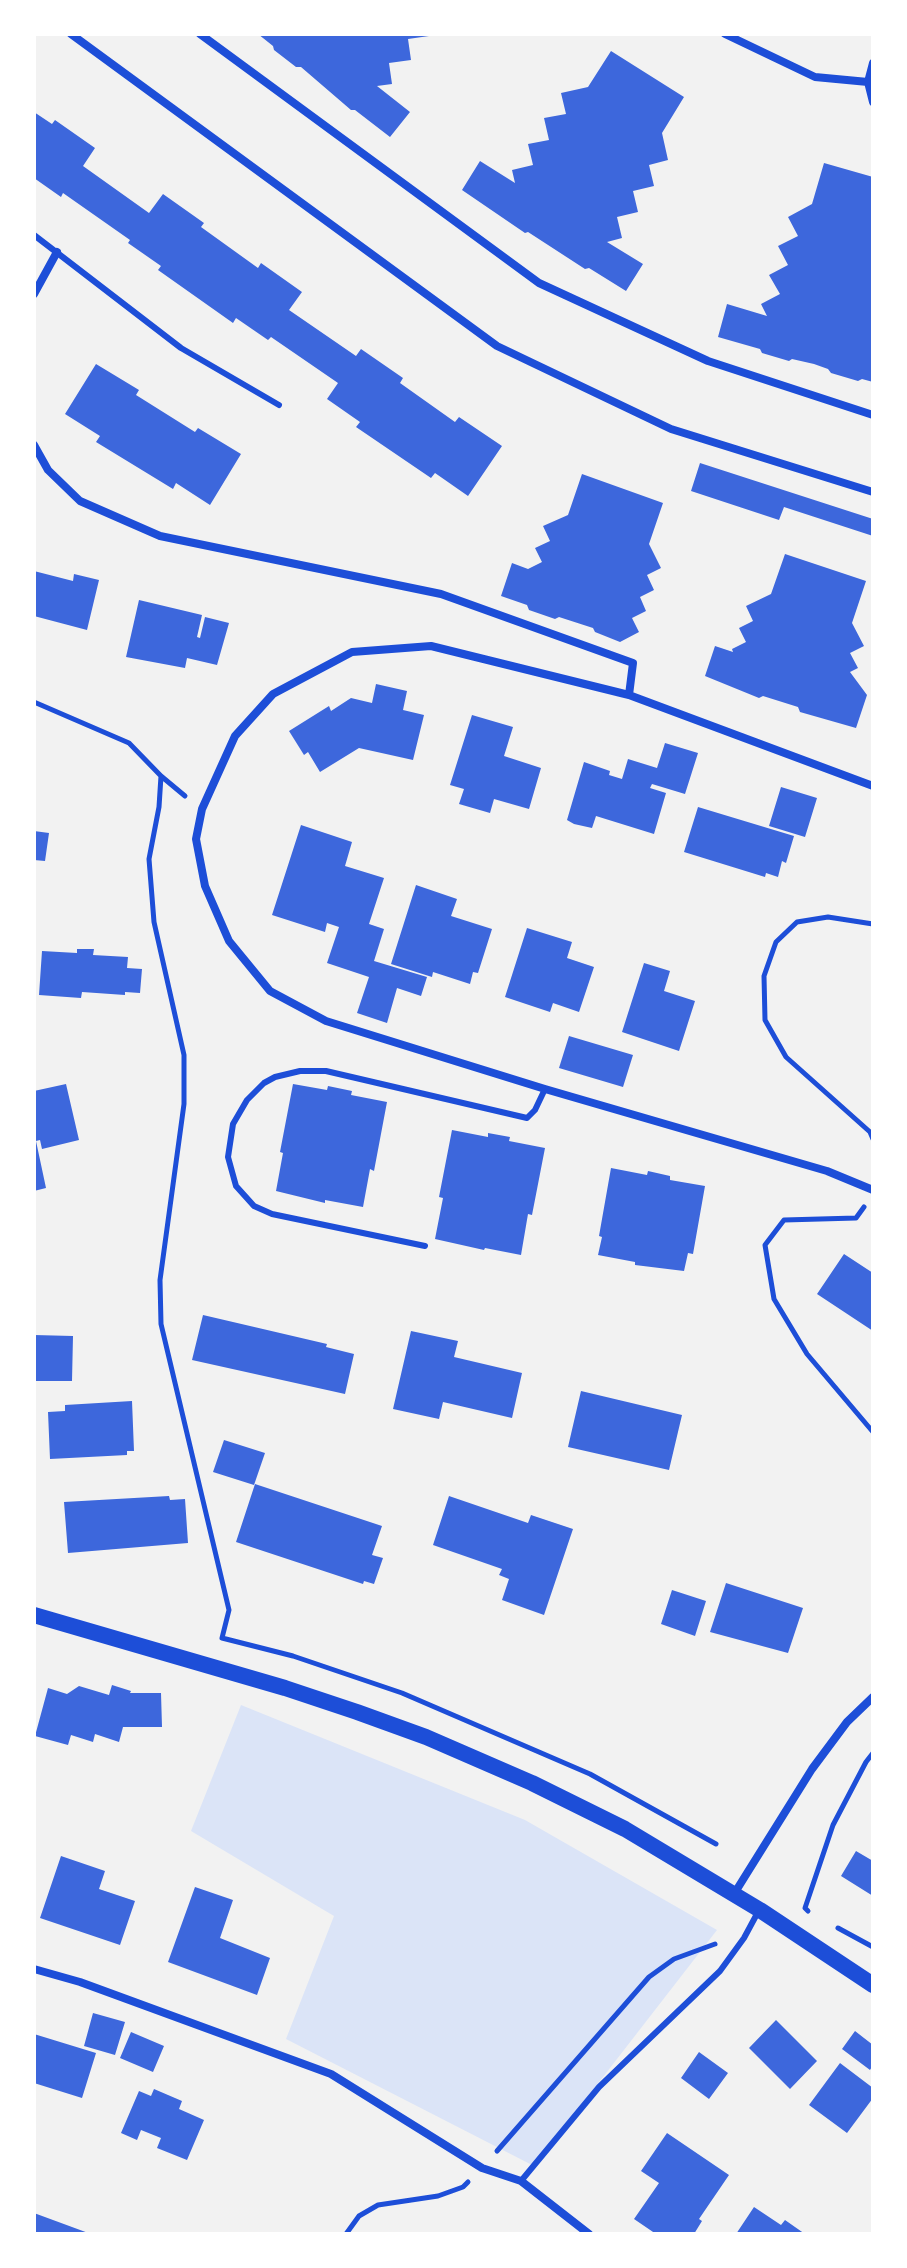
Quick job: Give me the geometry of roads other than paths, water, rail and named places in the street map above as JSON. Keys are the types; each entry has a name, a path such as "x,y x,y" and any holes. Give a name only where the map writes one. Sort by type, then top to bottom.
{"main road":[{"path":"34,1615 285,1688 426,1737 532,1783 625,1829 760,1910 873,1985"}],"street":[{"path":"71,34 497,346 671,429 873,492"},
{"path":"200,34 539,283 708,361 873,415"},
{"path":"725,34 815,77 868,82"},
{"path":"873,63 868,82 873,102"},
{"path":"34,294 57,252"},
{"path":"34,445 48,470 80,501 160,536 441,594 633,663 629,695"},
{"path":"873,786 629,695 431,646 352,652 273,694 235,736 202,809 196,839 205,886 229,941 270,991 326,1021 827,1171 873,1192"},
{"path":"734,1894 812,1769 847,1722 873,1697"},
{"path":"34,1969 80,1982 331,2074 482,2168 521,2181 589,2234"}],"lane":[{"path":"34,235 181,348 279,405"},
{"path":"425,1246 272,1214 254,1206 236,1186 228,1157 233,1124 247,1100 275,1077 300,1071 326,1071 520,1119 531,1116 545,1089"},
{"path":"521,2181 599,2087 720,1971 760,1910"}]}
